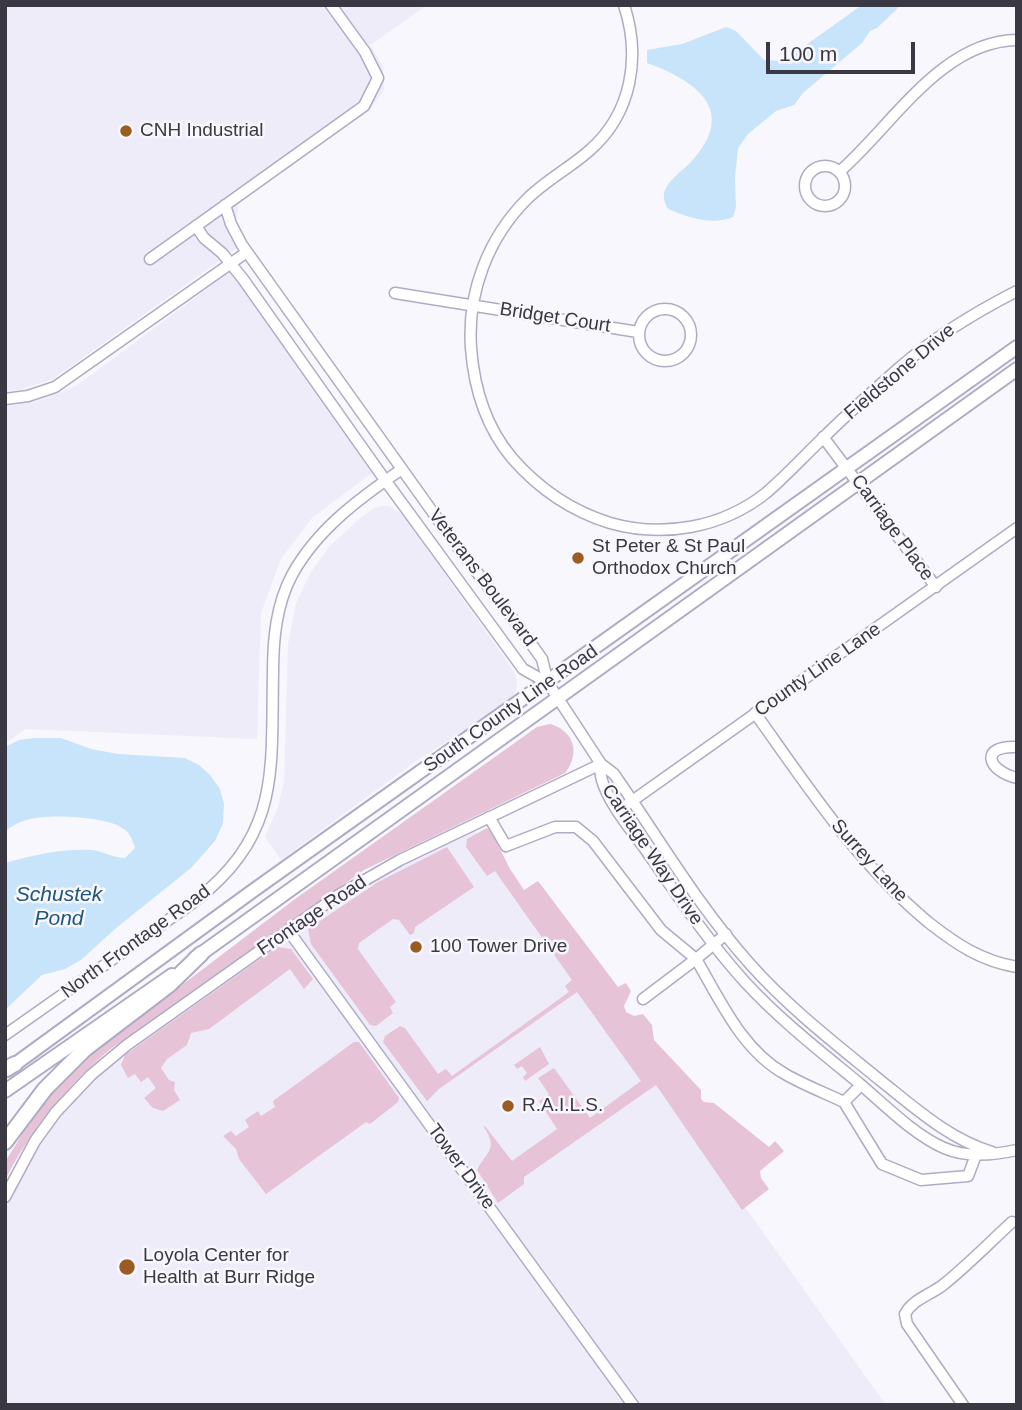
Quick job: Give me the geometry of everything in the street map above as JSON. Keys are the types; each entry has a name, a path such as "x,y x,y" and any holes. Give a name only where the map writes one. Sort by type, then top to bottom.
{"highway":[{"path":"5,1142 45,1089 85,1049 169,985 201,954"}],"main road":[{"name":"South County Line Road","path":"9,1068 254,890 1017,347"},
{"name":"South County Line Road","path":"5,1090 201,954 1017,369"}],"street":[{"path":"150,259 364,106 378,79 365,52 331,5"},
{"name":"Fieldstone Drive","path":"624,5 632,32 632,80 616,118 591,150 536,191 513,215 486,259 472,305 472,369 481,401 496,434 510,455 538,484 558,499 590,516 629,528 659,530 677,530 713,522 739,511 760,498 823,437 926,346 971,316 1017,292"},
{"path":"839,172 952,60 979,46 1017,40"},
{"path":"828,166 839,172 844,183 843,195 834,204 822,206 810,201 805,189 806,177 815,168 828,166"},
{"name":"Veterans Boulevard","path":"225,205 231,224 247,252 401,469 542,659 548,683"},
{"name":"Veterans Boulevard","path":"196,226 204,239 231,264 523,669 548,683"},
{"path":"5,398 28,396 55,387 247,252"},
{"path":"394,293 472,305"},
{"name":"Bridget Court","path":"472,305 638,332"},
{"name":"Bridget Court","path":"671,308 682,315 691,327 691,343 683,354 665,361 647,355 639,343 638,332 646,317 655,309 671,308"},
{"path":"823,437 848,468"},
{"name":"Carriage Place","path":"848,468 936,587"},
{"name":"North Frontage Road","path":"5,1035 214,887 244,850 259,821 269,791 273,645 276,624 288,584 301,560 323,532 401,469"},
{"name":"County Line Lane","path":"618,811 1017,528"},
{"path":"548,683 601,764"},
{"name":"Surrey Lane","path":"755,713 854,849 890,888 963,949 998,964 1017,967"},
{"path":"1017,747 1003,747 993,752 990,757 1002,775 1017,778"},
{"name":"Carriage Way Drive","path":"992,1152 941,1129 814,1026 775,990 726,934 614,774 601,764 599,776 618,811 714,945 764,1001 803,1038 904,1121 944,1148 958,1154 976,1155 1017,1150"},
{"name":"Frontage Road","path":"5,1197 35,1141 56,1112 91,1076 127,1045 337,896 489,817 601,764"},
{"path":"489,817 506,846 555,827 576,827 593,841 661,930 696,959 749,1045 783,1073 844,1102 882,1164 921,1181 968,1176 976,1155"},
{"name":"Tower Drive","path":"288,930 633,1405"},
{"path":"643,999 726,934"},
{"path":"764,1001 775,990"},
{"path":"844,1102 861,1085"},
{"path":"904,1121 915,1107"},
{"path":"963,1405 907,1324 905,1314 916,1301 943,1285 1015,1221"}],"shaded area":[{"path":"5,5 427,5 371,45 383,67 384,90 369,111 239,201 236,221 246,242 53,379 19,390 5,391"},
{"path":"231,271 372,473 312,518 281,559 261,613 257,739 25,729 5,744 5,406 38,401 76,386"},
{"path":"389,506 402,514 509,664 516,676 517,687 514,695 499,710 416,761 281,860 265,837 278,807 284,781 288,644 296,603 311,572 328,548 359,519 374,508"},
{"path":"550,724 565,732 572,744 572,758 565,773 364,870 112,1048 80,1077 52,1108 26,1143 5,1180 5,1162 42,1102 90,1055 295,899 537,727"},
{"path":"487,828 524,890 538,881 618,987 626,983 631,991 624,1006 626,1012 634,1016 643,1014 652,1025 654,1040 701,1090 701,1099 714,1103 769,1147 775,1141 784,1151 760,1171 761,1178 769,1189 742,1210 656,1085 524,1177 524,1184 498,1203 477,1170 491,1146 484,1127 512,1161 557,1129 539,1101 549,1094 538,1078 554,1068 590,1118 641,1081 577,992 439,1089 427,1101 383,1042 385,1036 400,1026 405,1028 438,1074 446,1069 452,1076 569,992 565,986 572,980 495,871 487,876 466,847 467,839"},
{"path":"474,830 501,864 886,1405 5,1405 5,1208 22,1171 62,1113 79,1093 119,1058 272,947 383,875"},
{"path":"447,847 474,887 415,927 414,933 410,935 399,920 393,919 359,943 358,949 396,1002 390,1007 393,1013 376,1026 370,1025 311,944 308,929 378,882"},
{"path":"277,947 291,949 313,979 304,989 290,969 209,1029 191,1033 187,1045 167,1059 161,1068 169,1080 175,1082 174,1090 180,1100 163,1111 153,1108 144,1098 156,1088 148,1077 141,1082 135,1074 128,1078 121,1065 125,1055"},
{"path":"354,1042 359,1042 399,1098 398,1102 266,1194 239,1159 236,1149 223,1136 231,1131 236,1136 249,1127 245,1120 258,1111 261,1116 275,1107 273,1101"},
{"path":"540,1047 549,1064 525,1081 523,1077 527,1073 522,1066 517,1069 514,1065"}],"water":[{"path":"862,5 901,5 877,28 870,31 862,43 803,93 794,105 776,111 748,134 738,148 736,207 733,217 709,221 668,209 664,198 665,190 705,144 711,127 711,113 705,100 695,89 665,70 647,63 647,50 682,44 726,27 736,31 764,60 781,61"},
{"name":"Schustek Pond","path":"61,738 91,749 118,754 185,758 199,765 220,789 224,804 223,823 215,841 191,868 81,960 65,969 42,975 5,1010 5,863 71,850 93,850 125,858 135,848 130,835 124,829 92,819 39,817 20,822 5,831 5,747 19,740"}],"place":[{"name":"CNH Industrial","path":"126,131"},
{"name":"St Peter & St Paul Orthodox Church","path":"578,558"},
{"name":"100 Tower Drive","path":"416,947"},
{"name":"R.A.I.L.S.","path":"508,1106"},
{"name":"Loyola Center for Health at Burr Ridge","path":"127,1267"}]}
